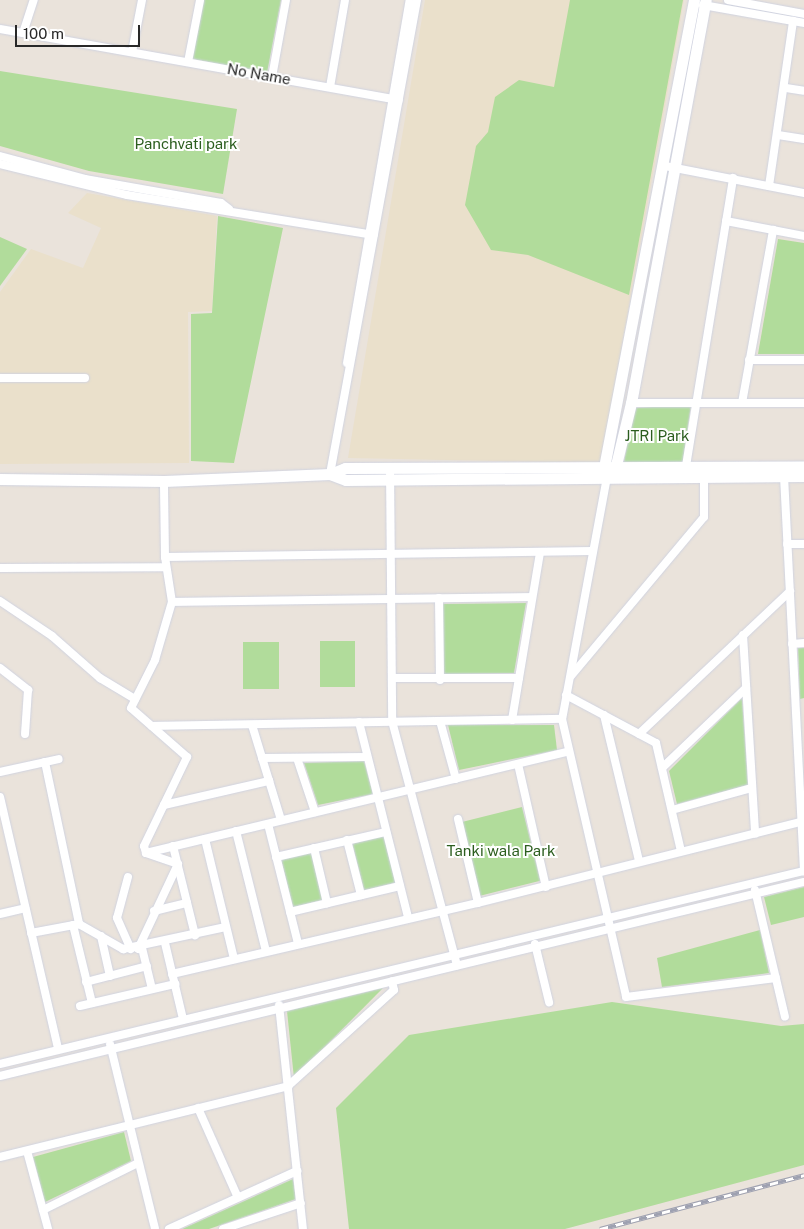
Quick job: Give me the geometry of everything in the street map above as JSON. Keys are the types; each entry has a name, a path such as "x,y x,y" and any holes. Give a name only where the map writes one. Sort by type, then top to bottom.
{"street":[{"path":"23,33 34,0"},
{"path":"132,52 142,0"},
{"path":"188,62 200,0"},
{"path":"272,76 286,0"},
{"path":"330,87 345,0"},
{"path":"330,474 347,367 395,99 410,0"},
{"path":"395,99 417,0"},
{"path":"728,0 804,14"},
{"path":"608,472 631,403 699,1 804,23"},
{"path":"769,186 786,88 793,21"},
{"name":"No Name","path":"0,29 395,99"},
{"path":"786,88 804,91"},
{"path":"778,135 804,140"},
{"path":"0,156 85,179 221,203 229,208"},
{"path":"0,164 127,196 229,208 371,234"},
{"path":"670,167 804,193"},
{"path":"670,167 592,552 562,719 568,752 626,997 776,978"},
{"path":"686,466 694,402 733,178"},
{"path":"726,221 804,236"},
{"path":"742,403 773,230"},
{"path":"749,360 804,360"},
{"path":"0,378 86,378"},
{"path":"631,403 804,403"},
{"path":"608,472 686,466 804,466"},
{"path":"0,479 164,481 330,474 346,480 390,474 608,472 704,477 804,476"},
{"path":"390,474 394,599 392,721 440,912 454,953 456,965"},
{"path":"0,1064 532,934 804,871 784,476"},
{"path":"570,677 704,517 704,477"},
{"path":"146,853 144,846 187,757 131,708 155,660 172,602 165,557 164,481"},
{"path":"787,544 804,544"},
{"path":"512,720 540,552"},
{"path":"165,557 592,552"},
{"path":"0,568 166,567"},
{"path":"640,734 790,591"},
{"path":"172,602 532,597"},
{"path":"439,598 440,680"},
{"path":"0,601 52,636 100,678 135,699"},
{"path":"743,635 755,834"},
{"path":"792,644 804,644"},
{"path":"0,668 28,690 25,734"},
{"path":"392,678 440,680 519,678"},
{"path":"662,768 746,688"},
{"path":"566,696 656,743 681,851"},
{"path":"795,702 804,702"},
{"path":"604,715 639,861"},
{"path":"152,726 562,719"},
{"path":"440,721 456,779"},
{"path":"359,722 408,917"},
{"path":"252,724 281,820"},
{"path":"146,853 568,752"},
{"path":"262,758 368,757"},
{"path":"297,758 315,812"},
{"path":"0,772 59,759"},
{"path":"44,762 86,982 92,1003"},
{"path":"518,764 546,887"},
{"path":"164,805 269,781"},
{"path":"672,810 752,788"},
{"path":"0,797 58,1049"},
{"path":"458,819 478,903"},
{"path":"172,974 408,917 440,912 546,887 639,861 803,822"},
{"path":"268,824 298,943"},
{"path":"236,831 266,951"},
{"path":"276,857 386,832"},
{"path":"205,839 234,959"},
{"path":"348,840 361,895"},
{"path":"173,846 194,935"},
{"path":"314,848 327,903"},
{"path":"146,853 178,864"},
{"path":"137,948 178,864"},
{"path":"128,877 117,918 147,966 152,989"},
{"path":"0,1076 804,882"},
{"path":"754,883 785,1017"},
{"path":"290,912 400,886"},
{"path":"154,911 187,903"},
{"path":"0,914 25,908"},
{"path":"31,933 76,925 100,936 137,948 165,943 226,927"},
{"path":"532,934 549,1002"},
{"path":"100,936 110,976"},
{"path":"165,943 183,1019"},
{"path":"86,982 147,966"},
{"path":"0,1158 288,1086 394,990 392,981"},
{"path":"80,1006 175,984"},
{"path":"278,995 303,1229"},
{"path":"109,1037 128,1126 155,1229"},
{"path":"198,1108 238,1198"},
{"path":"27,1151 48,1229"},
{"path":"43,1210 138,1164"},
{"path":"169,1229 297,1171"},
{"path":"224,1229 301,1203"}],"shaded area":[{"path":"425,0 684,0 601,463 348,458"},
{"path":"87,193 217,216 212,311 188,312 189,463 0,464 0,292 31,249 83,268 101,228 68,213"}],"green space":[{"path":"203,0 281,0 267,73 192,59"},
{"path":"570,0 683,0 629,295 528,255 491,250 465,205 476,146 488,132 495,97 519,80 554,87"},
{"name":"Panchvati park","path":"0,71 237,109 223,194 89,171 0,146"},
{"path":"218,216 283,228 234,463 191,461 191,314 212,313"},
{"path":"0,237 27,249 0,286"},
{"path":"778,239 804,243 804,354 758,354"},
{"name":"JTRI Park","path":"691,405 682,468 623,467 634,408"},
{"path":"526,603 514,673 444,674 442,604"},
{"path":"320,641 355,641 355,687 320,687"},
{"path":"243,642 279,642 279,689 243,689"},
{"path":"798,648 804,648 804,698 800,699"},
{"path":"742,698 748,785 677,804 669,771"},
{"path":"448,725 554,725 557,750 459,770"},
{"path":"364,761 373,794 318,805 304,763"},
{"name":"Tanki wala Park","path":"522,807 540,881 478,896 460,822"},
{"path":"384,834 396,883 364,890 352,842"},
{"path":"312,851 324,900 293,907 281,859"},
{"path":"804,887 804,917 771,925 764,897"},
{"path":"760,930 769,973 662,987 657,958"},
{"path":"383,988 294,1078 287,1011"},
{"path":"612,1002 781,1026 804,1024 804,1165 565,1229 349,1229 336,1108 409,1035"},
{"path":"124,1132 131,1161 45,1202 33,1157"},
{"path":"293,1179 296,1199 209,1229 182,1229"}],"railway":[{"path":"600,1229 804,1175"}]}
